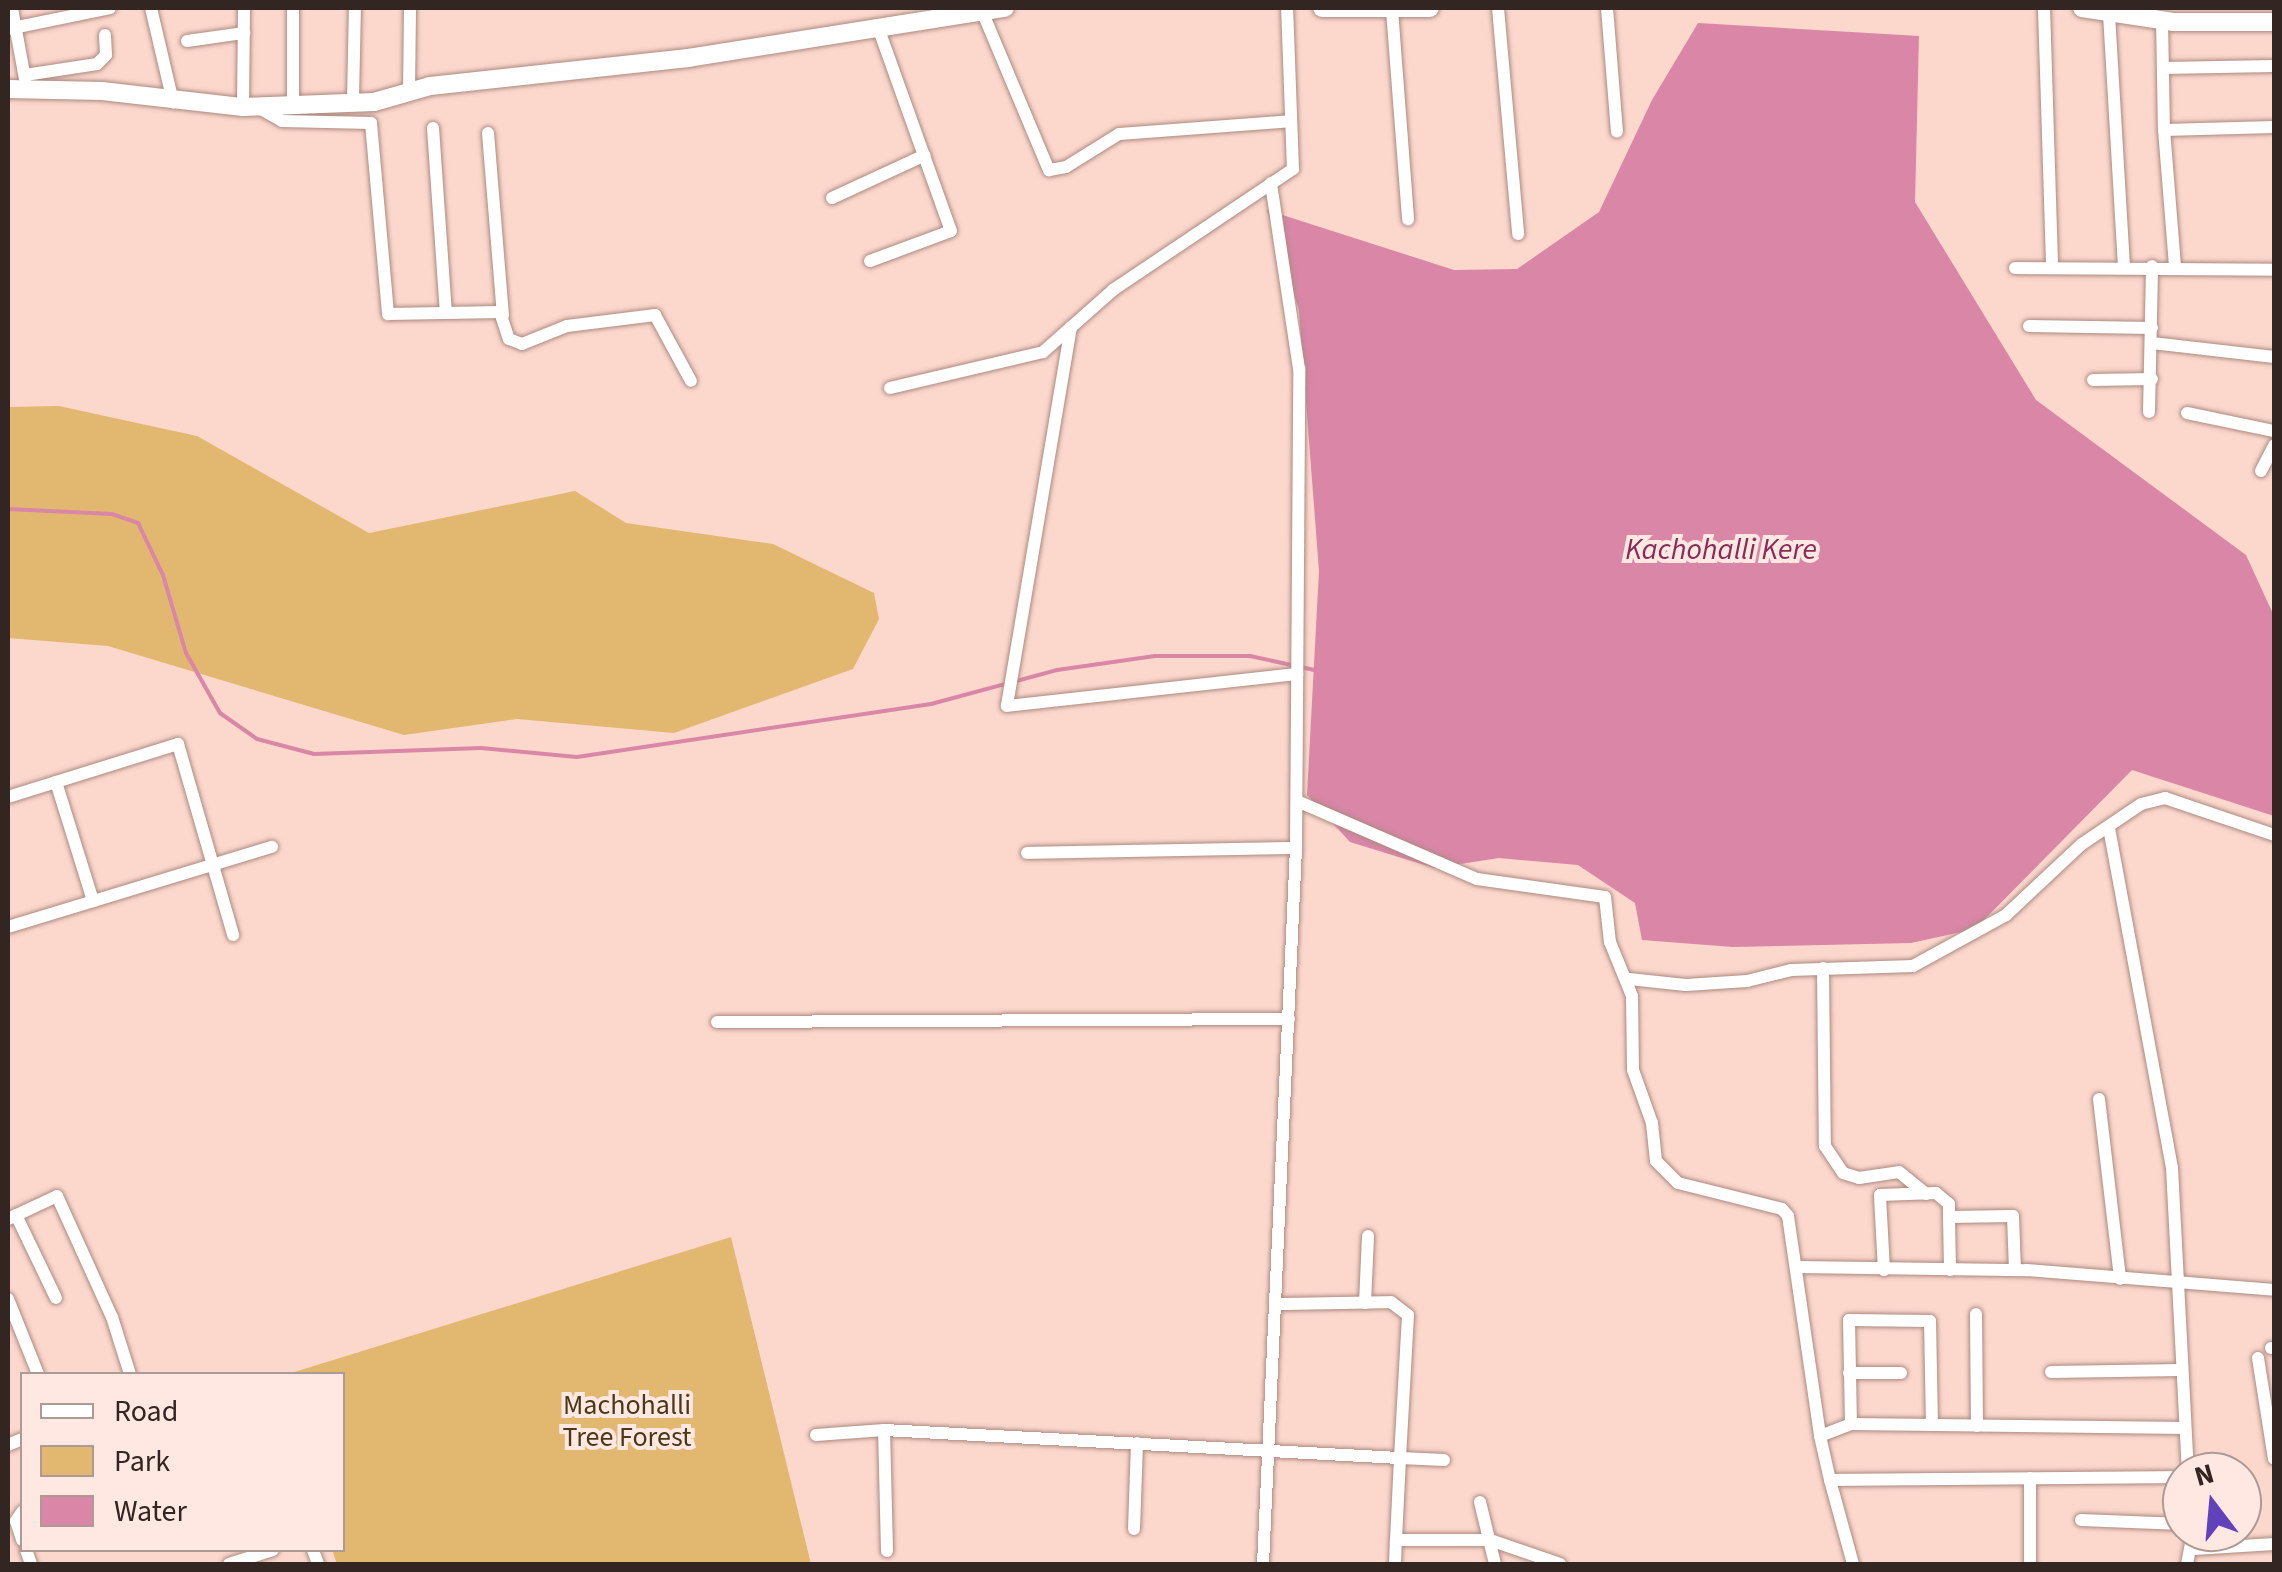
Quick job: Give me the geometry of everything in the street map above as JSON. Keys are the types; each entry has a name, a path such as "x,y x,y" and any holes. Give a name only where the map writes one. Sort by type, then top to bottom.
{"street":[{"path":"12,8 19,85"},
{"path":"12,29 110,8"},
{"path":"150,8 173,103"},
{"path":"244,8 250,107"},
{"path":"292,8 293,106"},
{"path":"353,100 355,8"},
{"path":"409,92 410,8"},
{"path":"19,85 102,91 173,103 293,106 1005,8"},
{"path":"890,388 1043,352 1113,290 1293,168 1287,8"},
{"path":"1322,8 1430,8"},
{"path":"1498,8 1518,234"},
{"path":"1607,8 1617,132"},
{"path":"2044,8 2052,267"},
{"path":"1392,10 1408,219"},
{"path":"2124,266 2098,10 2274,22"},
{"path":"982,11 1050,170 1066,167 1119,134 1292,121"},
{"path":"2169,16 2163,68 2164,130 2175,266"},
{"path":"870,261 951,231 878,27"},
{"path":"187,41 244,33"},
{"path":"19,85 97,64 106,56 105,35"},
{"path":"2163,68 2274,66"},
{"path":"250,107 282,122 371,123 388,314 503,315"},
{"path":"2164,130 2274,127"},
{"path":"433,128 446,312"},
{"path":"488,133 503,315 509,339 522,344 568,326 655,315 691,381"},
{"path":"832,198 925,155"},
{"path":"1263,1564 1299,802 1300,369 1271,182"},
{"path":"2149,412 2152,266"},
{"path":"2015,268 2175,266 2274,270"},
{"path":"2029,326 2152,336 2274,356"},
{"path":"1071,328 1007,706 1297,674"},
{"path":"2093,380 2152,379"},
{"path":"2187,413 2274,431"},
{"path":"2261,470 2274,445"},
{"path":"8,796 178,744 233,936"},
{"path":"56,782 93,901"},
{"path":"1629,979 1747,982 1823,968 1913,966 2006,914 2141,804 2166,798 2274,835"},
{"path":"1299,802 1477,879 1606,897 1610,942 1629,979 1633,1070 1656,1161 1688,1187 1782,1209 1798,1268 1820,1436 1852,1564"},
{"path":"2108,828 2155,1051 2172,1168 2187,1452"},
{"path":"8,927 272,847"},
{"path":"1027,853 1296,848"},
{"path":"1823,968 1825,1146 1844,1173 1859,1178 1900,1172 1926,1194"},
{"path":"717,1022 1288,1019"},
{"path":"2099,1099 2120,1280"},
{"path":"1884,1270 1880,1196 1926,1194 1944,1196 1949,1216 1950,1270"},
{"path":"56,1298 12,1217 58,1196 112,1317 129,1372"},
{"path":"1949,1216 2013,1210 2016,1270"},
{"path":"1365,1303 1368,1236"},
{"path":"1798,1268 2016,1270 2274,1290"},
{"path":"8,1299 37,1372"},
{"path":"1276,1304 1391,1302 1408,1315 1395,1564"},
{"path":"1976,1314 1977,1426"},
{"path":"1851,1424 1849,1320 1930,1320 1932,1425"},
{"path":"2258,1358 2270,1391 2274,1459"},
{"path":"2052,1372 2181,1370"},
{"path":"1849,1373 1901,1373"},
{"path":"1820,1436 1851,1424 2185,1428"},
{"path":"816,1435 884,1430 1444,1460"},
{"path":"884,1430 887,1550"},
{"path":"1134,1528 1137,1443"},
{"path":"1830,1480 2162,1476"},
{"path":"2030,1478 2030,1564"},
{"path":"1480,1502 1494,1564"},
{"path":"2080,1520 2162,1523"},
{"path":"1396,1540 1490,1540 1560,1564"},
{"path":"228,1564 267,1552"}],"green space":[{"path":"59,406 197,436 369,533 575,491 626,523 773,544 874,593 879,619 853,669 674,733 517,719 404,735 108,646 8,638 8,407"},
{"name":"Machohalli Tree Forest","path":"731,1237 811,1564 337,1564 333,1552 345,1552 345,1372 294,1372"}],"water":[{"name":"Kachohalli Kere","path":"1698,23 1919,36 1915,202 2036,400 2246,555 2274,616 2274,816 2132,770 1975,929 1911,943 1733,947 1642,940 1635,903 1578,865 1499,858 1434,868 1350,842 1307,795 1319,571 1299,310 1267,210 1454,270 1517,269 1599,212 1652,100"}],"waterway":[{"path":"8,509 112,514 138,523 163,575 186,653 220,713 257,739 314,754 481,748 577,757 931,704 1057,670 1155,656 1250,656 1314,670"}]}
